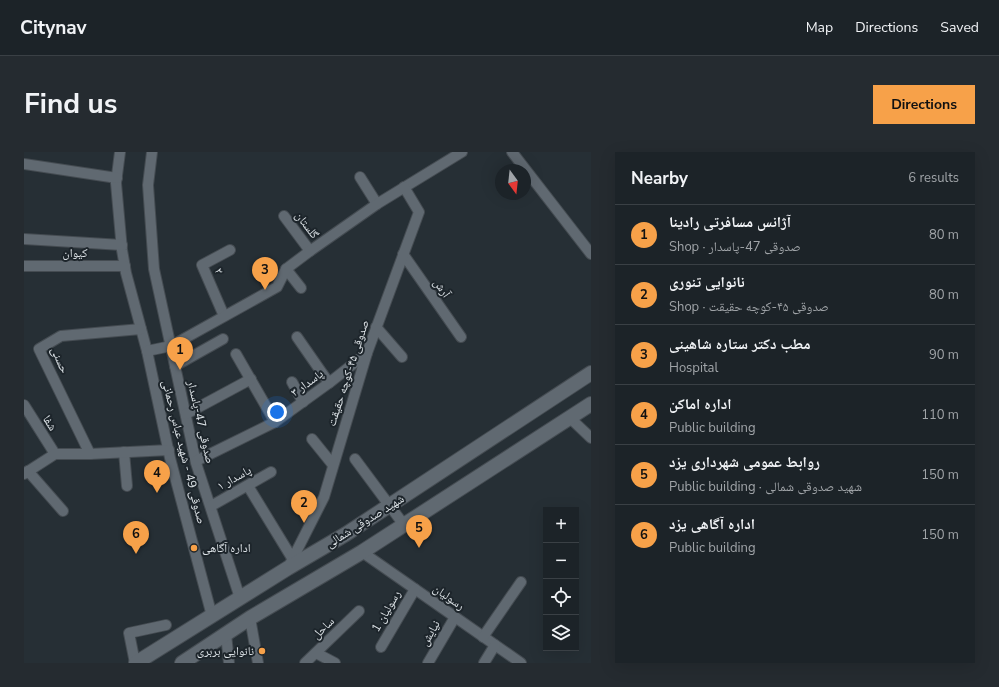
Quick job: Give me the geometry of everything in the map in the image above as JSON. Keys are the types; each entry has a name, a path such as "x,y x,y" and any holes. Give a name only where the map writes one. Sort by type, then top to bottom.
{"main road":[{"name":"شهید صدوقی شمالی","path":"136,663 240,598 290,563 346,534 591,373"},
{"name":"شهید صدوقی شمالی","path":"182,663 250,618 362,552 591,404"}],"street":[{"name":"صدوقی 49 - شهید عباس رحمانی","path":"120,152 116,183 125,266 147,351 169,450 212,616"},
{"name":"صدوقی 47-پاسدار","path":"152,152 148,185 154,268 196,461 240,598"},
{"path":"147,351 171,346 277,287 286,269 310,251 377,204 462,152"},
{"path":"512,152 591,254"},
{"path":"24,164 117,178"},
{"path":"360,177 377,204"},
{"name":"صدوقی ۴۵-کوچه حقیقت","path":"290,563 324,497 332,465 366,353 419,212 404,187"},
{"name":"گلستان","path":"284,216 310,251"},
{"name":"کیوان","path":"24,238 122,245"},
{"name":"۲","path":"224,316 202,265 230,250"},
{"name":"آرش","path":"403,254 461,337"},
{"name":"کیوان","path":"25,268 125,266"},
{"path":"286,269 301,288"},
{"path":"376,327 402,357"},
{"name":"حسنی","path":"90,454 39,349 61,336 141,329"},
{"path":"297,337 329,383"},
{"path":"175,366 223,339"},
{"name":"پاسدار ۳","path":"196,461 276,422 329,383 366,353"},
{"path":"236,354 276,422"},
{"path":"186,414 251,380"},
{"path":"292,382 303,402"},
{"name":"شفا","path":"24,405 55,454"},
{"path":"570,418 591,438"},
{"path":"312,439 332,465"},
{"path":"63,511 26,472 55,454 90,454 169,450"},
{"path":"124,452 126,486"},
{"path":"354,459 404,525"},
{"name":"پاسدار ۱","path":"210,506 271,472"},
{"path":"248,486 290,563"},
{"name":"رسولیان","path":"362,552 519,662"},
{"path":"483,637 521,582"},
{"name":"رسولیان 1","path":"381,647 415,589"},
{"name":"ساحل","path":"305,663 359,611"},
{"name":"نیایش","path":"428,663 455,617"},
{"path":"250,618 258,663"},
{"path":"136,663 129,633 166,625"},
{"path":"226,634 229,663"},
{"path":"484,663 494,645"},
{"path":"316,653 335,663"}],"place":[{"name":"مطب دکتر ستاره شاهینی","path":"265,290"},
{"name":"آژانس مسافرتی رادینا","path":"180,370"},
{"name":"اداره اماکن","path":"157,493"},
{"name":"نانوایی تنوری","path":"304,523"},
{"name":"اداره آگاهی","path":"194,548"},
{"name":"روابط عمومی شهرداری یزد","path":"419,548"},
{"name":"اداره آگاهی یزد","path":"136,554"},
{"name":"نانوایی بربری","path":"262,651"}]}
